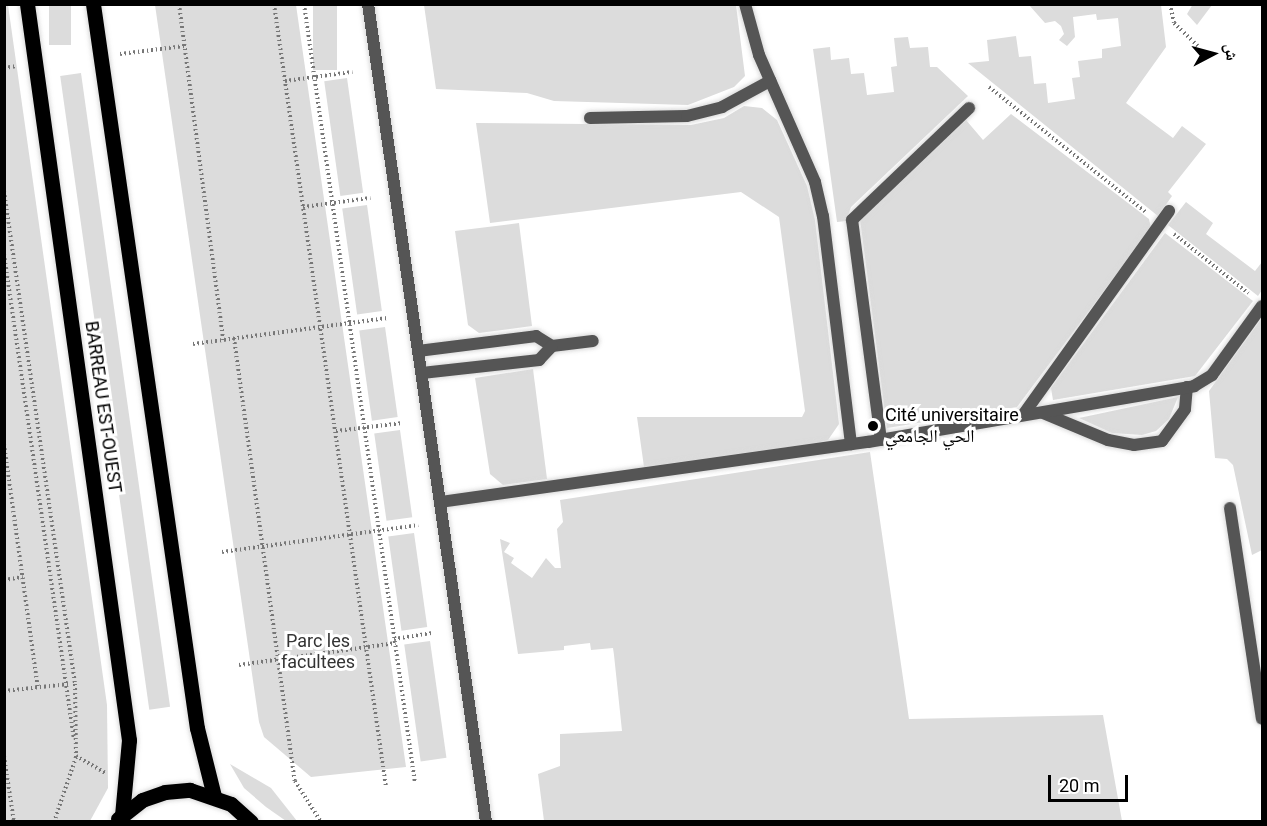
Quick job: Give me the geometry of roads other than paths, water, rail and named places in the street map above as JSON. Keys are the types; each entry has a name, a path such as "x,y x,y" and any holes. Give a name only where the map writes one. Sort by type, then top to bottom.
{"main road":[{"name":"BARREAU EST-OUEST","path":"27,4 129,740 126,786 119,818"},
{"path":"93,4 197,728 214,796"},
{"path":"119,818 142,800 165,792 190,790 214,796 251,822"}],"street":[{"path":"368,4 486,822"},
{"path":"745,4 770,81 811,172 823,216 850,444"},
{"path":"590,118 687,116 722,106 770,81"},
{"path":"881,440 852,220 969,108"},
{"path":"1023,415 1169,211"},
{"path":"440,502 881,440 1187,387 1204,382 1212,375 1258,302"},
{"path":"418,351 536,336 552,346 593,341"},
{"path":"422,374 539,360 552,346"},
{"path":"1042,412 1108,440 1134,446 1162,441 1185,409 1187,387"},
{"path":"1230,508 1263,719"}],"place":[{"name":"Cité universitaire الحي الجامعي","path":"873,426"}],"park label":[{"name":"Parc les facultees","path":"318,652"}]}
